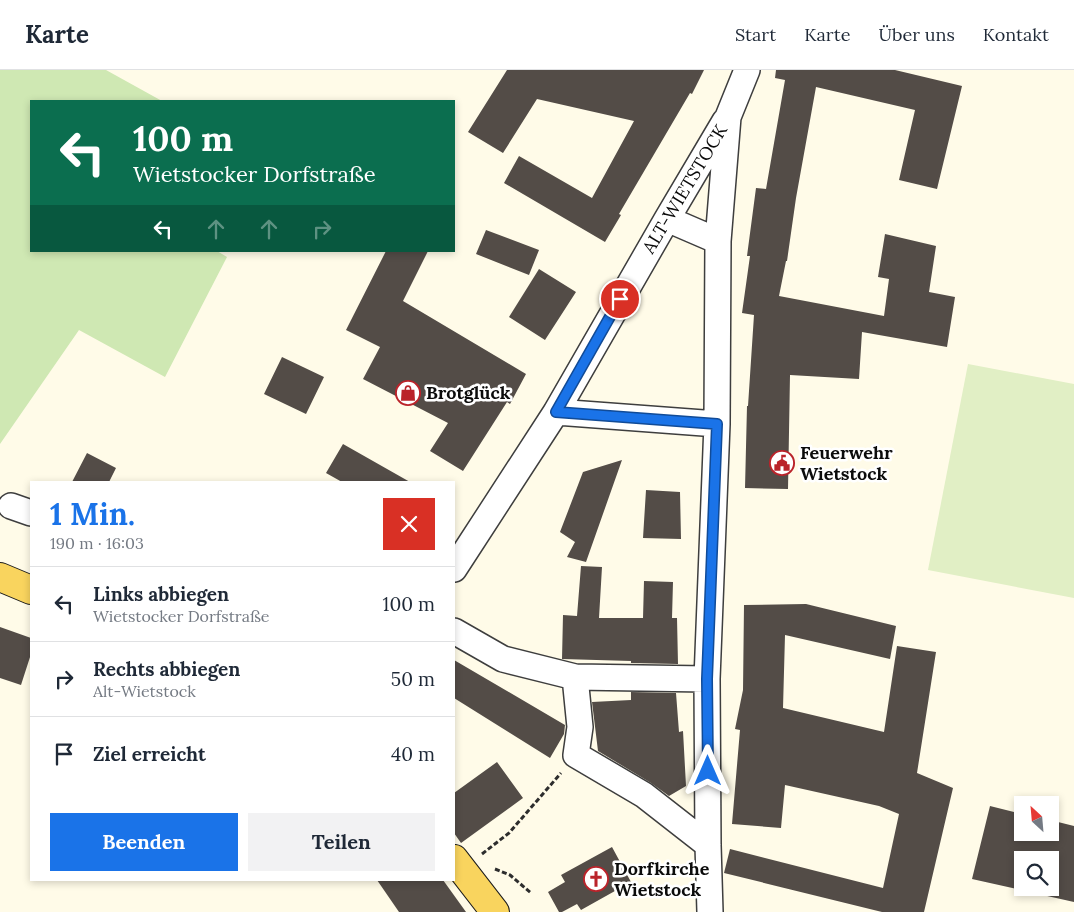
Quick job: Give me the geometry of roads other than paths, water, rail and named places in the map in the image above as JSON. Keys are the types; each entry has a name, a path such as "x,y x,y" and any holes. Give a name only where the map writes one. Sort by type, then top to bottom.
{"main road":[{"path":"0,577 30,590"},
{"path":"463,863 495,912"}],"street":[{"path":"710,912 707,679 717,424 718,241 728,117 747,70"},
{"name":"ALT-WIETSTOCK","path":"455,567 556,412 667,218 728,117"},
{"path":"667,218 718,241"},
{"path":"556,412 717,424"},
{"path":"455,632 503,659 575,677 707,679"},
{"path":"575,677 580,727 576,756 644,795 708,845"}],"place":[{"name":"Brotglück","path":"408,393"},
{"name":"Feuerwehr Wietstock","path":"782,463"},
{"name":"Dorfkirche Wietstock","path":"596,879"}]}
